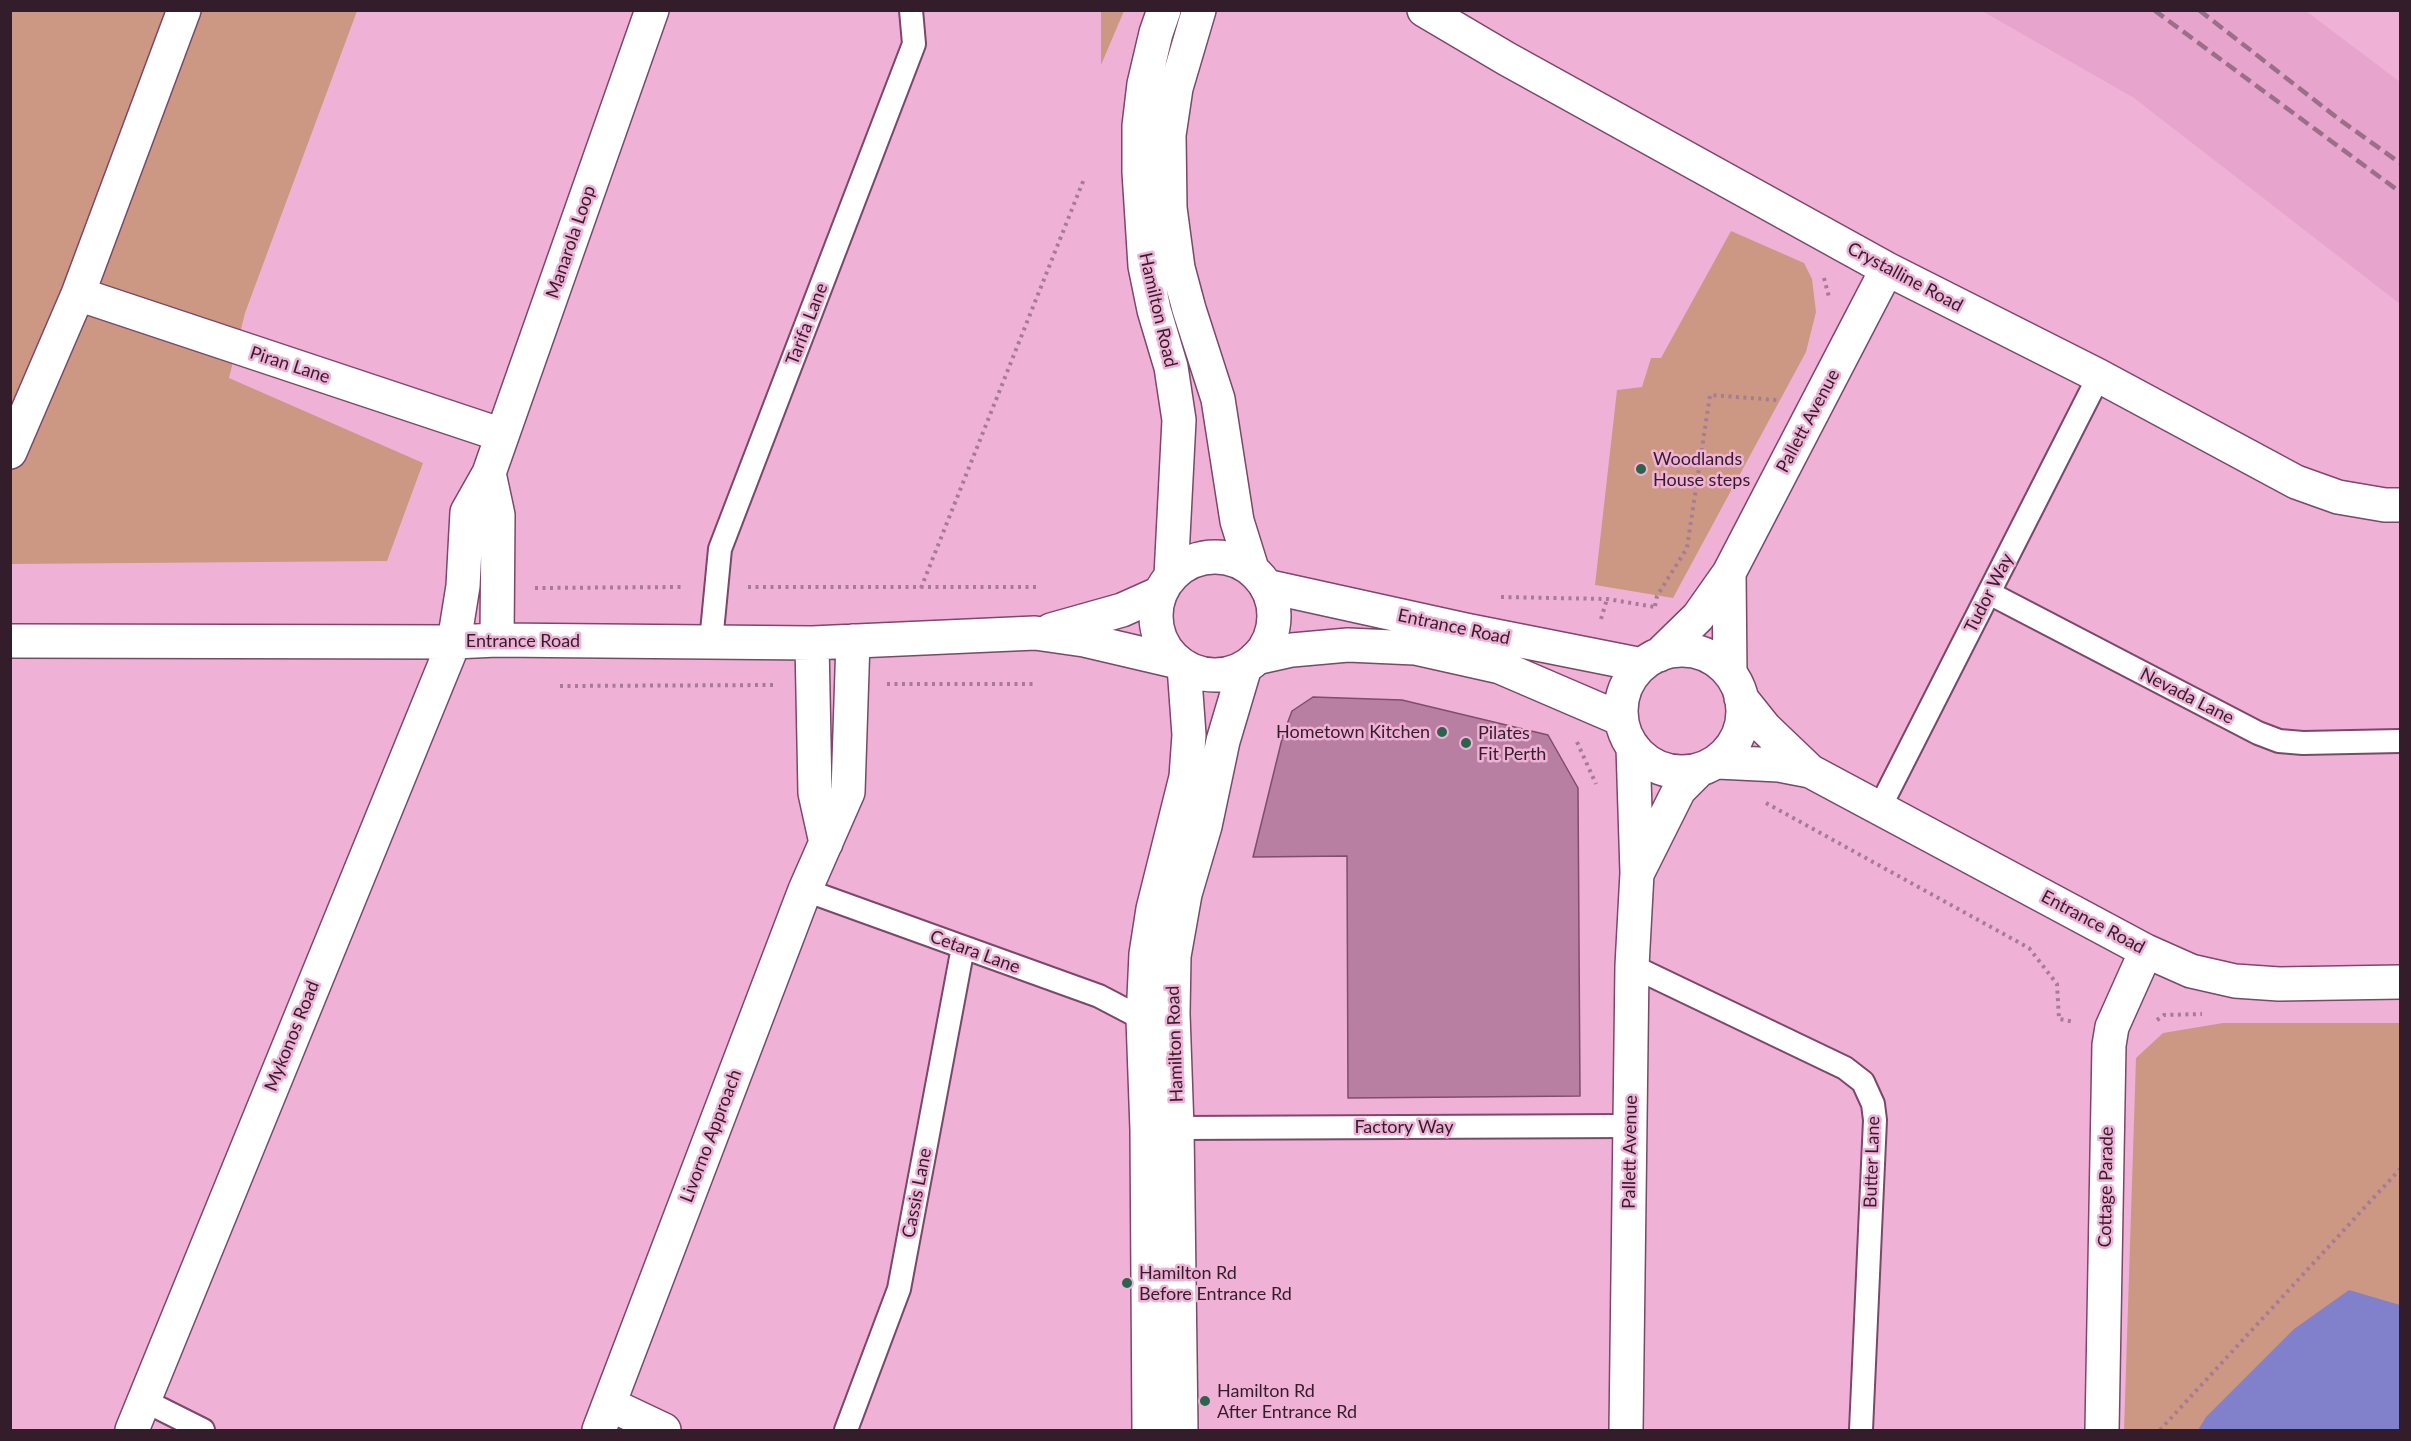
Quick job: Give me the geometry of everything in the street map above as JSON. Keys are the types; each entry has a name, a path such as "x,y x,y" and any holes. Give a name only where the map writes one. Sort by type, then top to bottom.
{"street":[{"path":"10,452 78,294 184,10"},
{"name":"Manarola Loop","path":"453,642 463,586 467,512 489,473 652,10"},
{"name":"Hamilton Road","path":"1164,10 1144,84 1139,126 1139,172 1145,266 1154,310 1171,367 1179,420 1165,584"},
{"name":"Hamilton Road","path":"1199,10 1176,88 1169,135 1170,208 1178,268 1218,399 1237,521 1259,578"},
{"name":"Crystalline Road","path":"1424,10 1517,65 1887,269 2099,376 2296,482 2338,497 2385,505 2400,505"},
{"name":"Pallett Avenue","path":"1651,660 1698,617 1728,573 1887,269"},
{"name":"Piran Lane","path":"78,294 502,435"},
{"path":"489,473 498,515 497,640"},
{"path":"1219,557 1236,561 1259,578 1272,600 1273,624 1266,646 1250,662 1230,673 1214,675 1198,673 1181,664 1165,648 1158,631 1156,612 1165,584 1184,565 1201,558 1219,557"},
{"name":"Pallett Avenue","path":"1728,573 1736,686"},
{"name":"Entrance Road","path":"1259,578 1466,630 1651,660"},
{"name":"Entrance Road","path":"10,641 453,642 497,640 812,643 1035,633 1122,610 1165,584"},
{"name":"Entrance Road","path":"1035,633 1084,640 1181,664"},
{"name":"Livorno Approach","path":"604,1417 805,890 848,792 853,641"},
{"name":"Mykonos Road","path":"132,1431 453,642"},
{"path":"812,643 815,793 826,843"},
{"name":"Entrance Road","path":"1250,662 1292,650 1348,645 1415,648 1500,667 1627,733"},
{"path":"1678,650 1698,652 1716,660 1736,686 1744,709 1741,729 1733,747 1708,766 1678,773 1658,767 1640,756 1627,733 1622,698 1630,680 1651,660 1678,650"},
{"name":"Hamilton Road","path":"1182,1431 1173,1014 1174,956 1185,894 1205,826 1223,741 1250,662"},
{"name":"Hamilton Road","path":"1149,1431 1147,1130 1143,1018 1146,954 1152,909 1177,820 1189,757 1189,735 1181,664"},
{"name":"Entrance Road","path":"1736,686 1765,728 1810,771 2146,951 2191,971 2235,981 2279,984 2400,982"},
{"name":"Pallett Avenue","path":"1626,1431 1632,966 1637,873 1634,790 1627,733"},
{"name":"Entrance Road","path":"1708,766 1779,765 1810,771"},
{"name":"Pallett Avenue","path":"1637,873 1679,790 1708,766"},
{"name":"Cottage Parade","path":"2102,1431 2109,1045 2112,1027 2146,951"},
{"path":"604,1417 664,1431"}],"lane":[{"name":"Tarifa Lane","path":"711,642 720,549 914,44 911,10"},
{"name":"Tudor Way","path":"1879,809 2099,376"},
{"name":"Nevada Lane","path":"1989,593 2258,733 2279,741 2303,743 2400,741"},
{"name":"Cetara Lane","path":"805,890 1099,996 1143,1018"},
{"name":"Cassis Lane","path":"846,1431 899,1289 963,947"},
{"name":"Butter Lane","path":"1632,966 1845,1068 1863,1082 1873,1104 1875,1120 1861,1431"},
{"name":"Factory Way","path":"1177,1128 1630,1126"},
{"path":"143,1400 203,1431"}],"path":[{"path":"921,588 1083,179"},
{"path":"1822,272 1829,294 1828,304"},
{"path":"1654,607 1657,596 1687,548 1710,395 1780,401"},
{"path":"1573,734 1596,784 1634,790"},
{"path":"1754,801 1766,803 2029,948 2057,984 2059,1019 2112,1027 2132,1038 2164,1015 2208,1014"},
{"path":"2160,1431 2400,1169"}],"shaded area":[{"path":"10,11 357,11 245,313 229,378 423,463 387,561 11,564"},
{"path":"1101,11 1124,11 1101,65"},
{"path":"1982,11 2306,11 2400,82 2400,304 2134,98"},
{"path":"1731,231 1804,263 1812,279 1816,312 1806,352 1673,598 1595,585 1617,390 1642,387 1651,358 1661,358"},
{"path":"2223,1023 2400,1023 2400,1430 2124,1430 2136,1058 2163,1033"},
{"path":"2349,1290 2400,1305 2400,1430 2198,1430 2206,1417 2294,1329"}],"building":[{"path":"1313,697 1402,700 1548,735 1578,788 1580,1096 1348,1098 1347,856 1253,857 1283,735 1292,711"}],"railway":[{"path":"2154,10 2400,192"},
{"path":"2199,10 2340,120 2400,163"}],"place":[{"name":"Woodlands House steps","path":"1641,469"},
{"name":"Hometown Kitchen","path":"1442,732"},
{"name":"Pilates Fit Perth","path":"1466,743"},
{"name":"Hamilton Rd Before Entrance Rd","path":"1127,1283"},
{"name":"Hamilton Rd After Entrance Rd","path":"1205,1401"}]}
